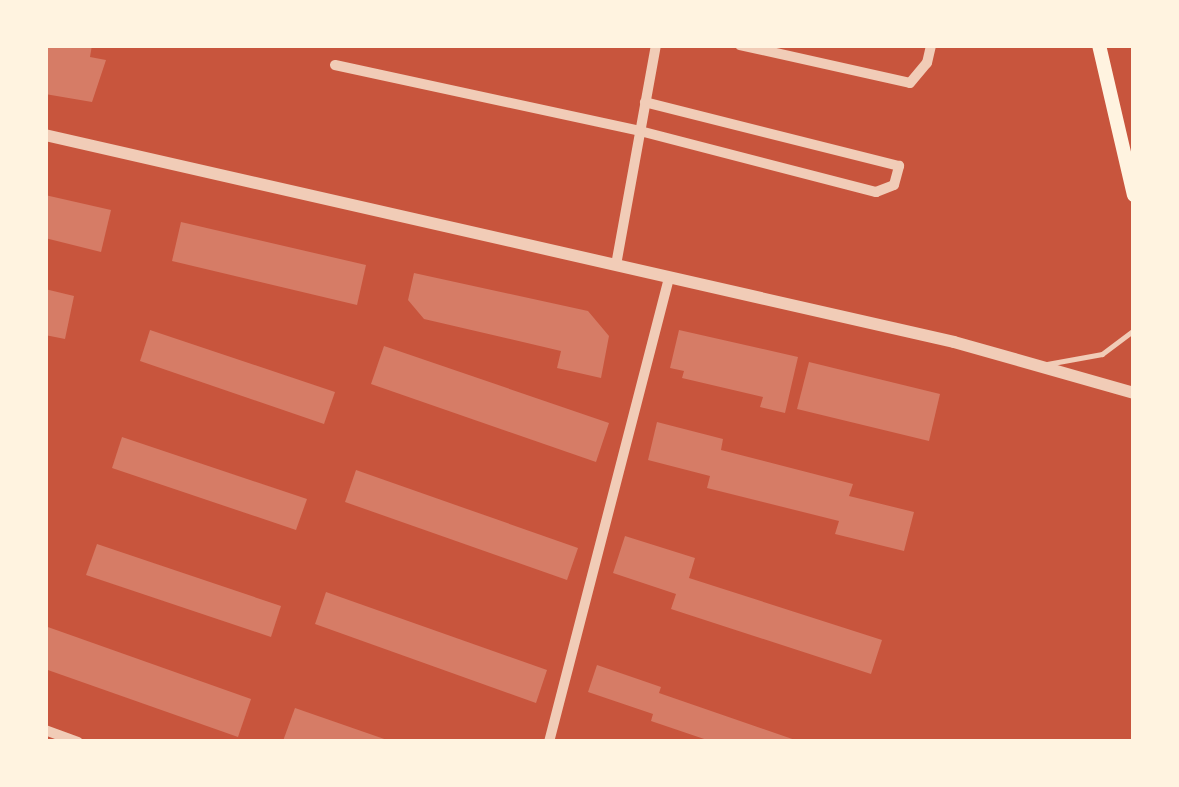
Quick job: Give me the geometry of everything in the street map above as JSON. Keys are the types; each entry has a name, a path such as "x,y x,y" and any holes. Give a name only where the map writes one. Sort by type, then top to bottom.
{"main road":[{"path":"1099,45 1134,195"}],"street":[{"path":"616,265 656,45"},
{"path":"740,45 910,83 927,63 931,45"},
{"path":"335,65 640,131 876,192 894,185 899,166 645,102"},
{"path":"45,135 669,277 1037,365 1134,393"},
{"path":"549,742 669,277"},
{"path":"45,730 78,742"}],"lane":[{"path":"1037,365 1102,354 1134,330"}],"building":[{"path":"45,45 92,45 90,57 106,60 92,102 45,94"},
{"path":"45,195 111,210 101,252 45,238"},
{"path":"181,222 366,265 357,305 172,261"},
{"path":"414,273 588,311 609,336 601,378 557,368 561,351 424,319 408,300"},
{"path":"45,289 74,296 65,339 45,335"},
{"path":"150,330 335,392 324,424 140,361"},
{"path":"679,330 798,357 785,413 760,407 763,397 682,378 684,371 670,368"},
{"path":"384,346 609,423 596,462 371,384"},
{"path":"809,362 940,394 929,441 797,409"},
{"path":"657,422 723,439 721,450 853,484 849,496 914,512 904,551 835,534 839,521 707,488 710,476 648,460"},
{"path":"122,437 307,499 296,530 112,468"},
{"path":"356,470 578,548 567,580 345,502"},
{"path":"625,536 695,558 689,578 882,640 871,674 671,609 676,594 613,573"},
{"path":"97,544 281,606 271,637 86,575"},
{"path":"326,592 547,670 536,703 315,624"},
{"path":"45,626 251,699 238,737 45,669"},
{"path":"597,665 661,687 659,693 801,742 713,742 651,721 653,714 588,692"},
{"path":"295,708 390,741 283,741"}]}
